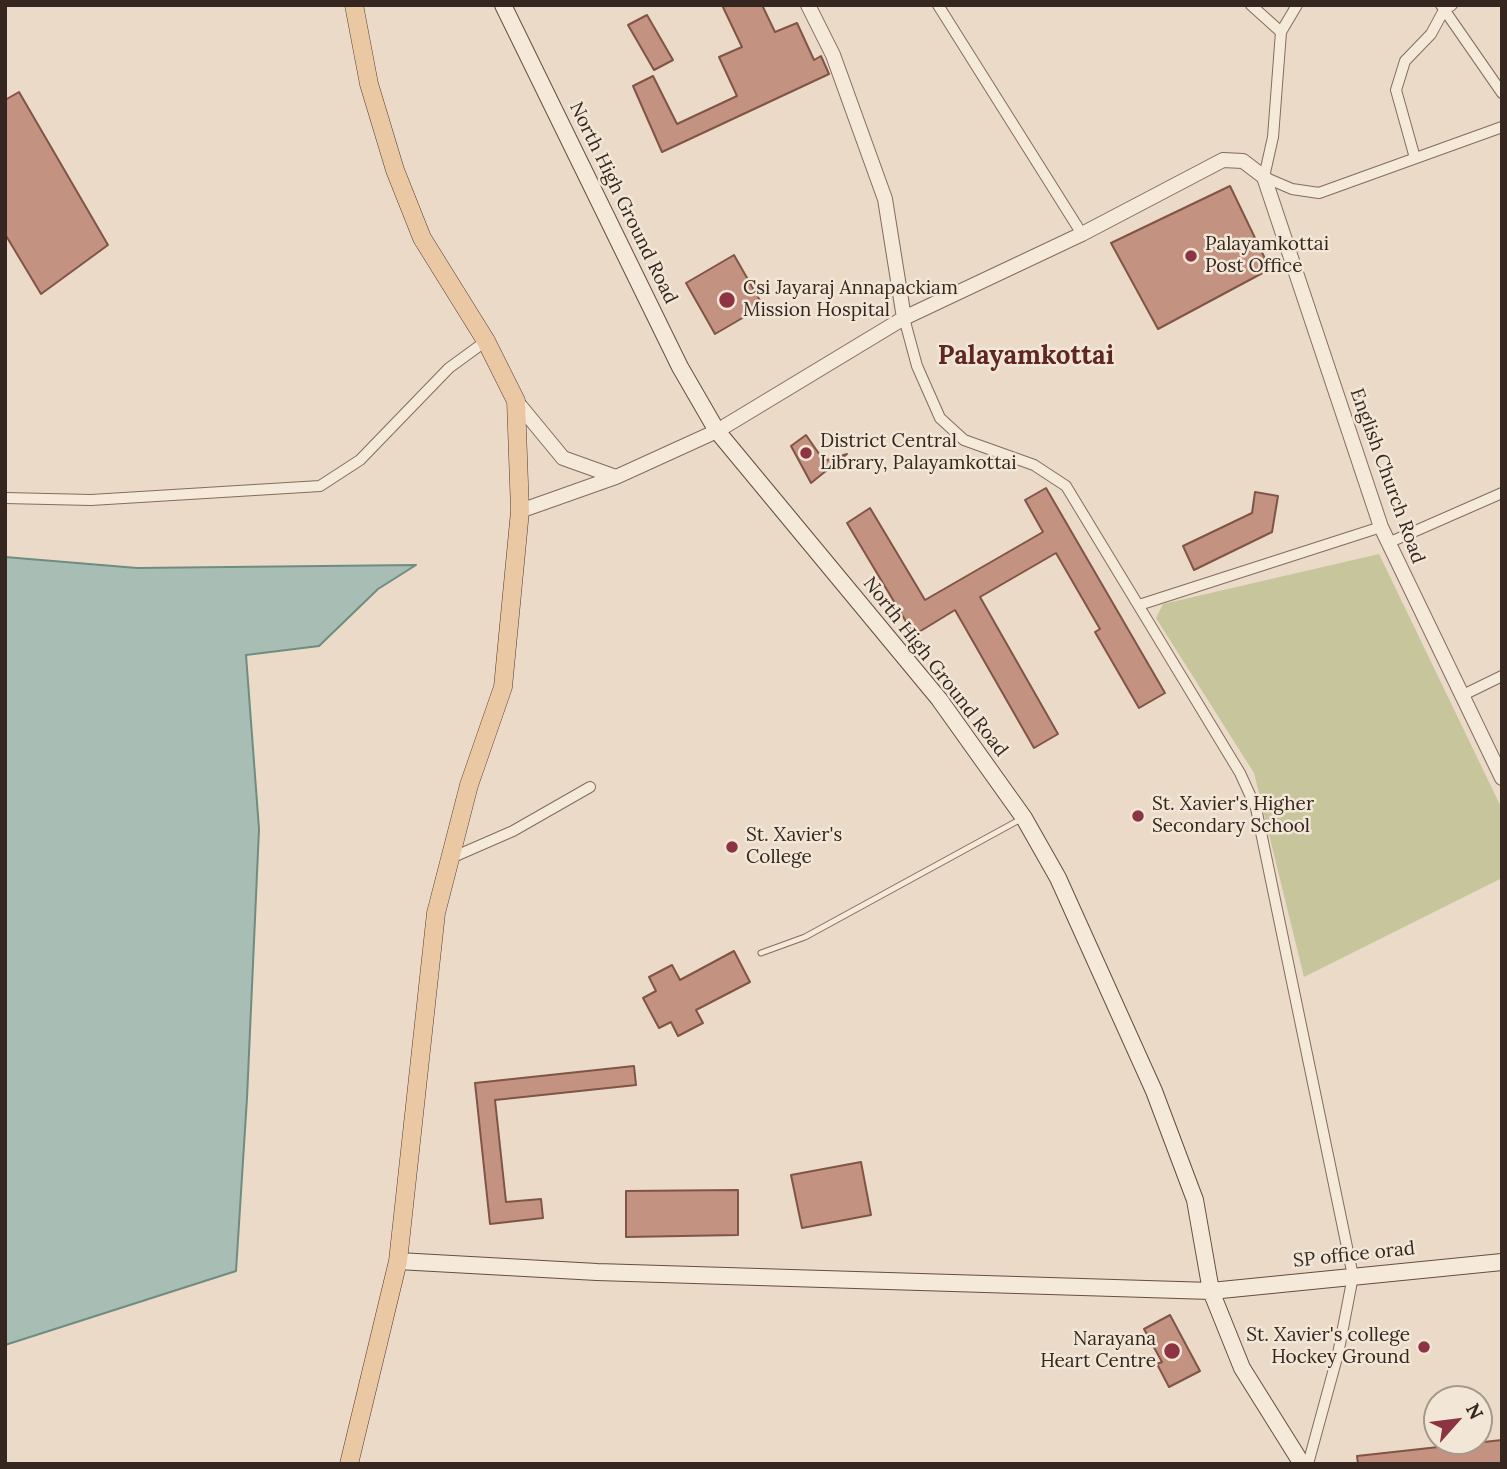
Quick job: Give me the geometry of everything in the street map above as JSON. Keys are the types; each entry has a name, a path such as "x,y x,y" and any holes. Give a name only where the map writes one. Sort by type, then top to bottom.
{"main road":[{"path":"349,1464 398,1261 436,913 469,785 503,687 520,511 516,401 486,341 422,237 395,170 369,84 354,5"},
{"name":"North High Ground Road","path":"503,5 680,367 717,432 939,699 1024,818 1058,878 1154,1091 1195,1200 1211,1291 1242,1368 1302,1464"},
{"name":"SP office orad","path":"398,1261 597,1272 1211,1291 1502,1262"}],"street":[{"path":"808,5 833,55 885,199 904,318 917,366 940,418 964,440 1034,465 1066,486 1240,773 1256,808 1353,1276 1338,1354 1308,1464"},
{"path":"1251,5 1281,33"},
{"path":"1264,177 1273,137 1281,33 1297,5"},
{"path":"943,7 1082,234"},
{"path":"1415,158 1396,90 1405,61 1431,34 1446,7 1502,93"},
{"path":"520,511 617,477 717,432 904,318 1082,234 1223,160 1242,161 1264,177 1292,189 1319,193 1502,127"},
{"name":"English Church Road","path":"1264,177 1381,527 1461,696 1496,751 1502,778"},
{"path":"5,498 91,500 320,486 360,460 449,368 486,341"},
{"path":"516,401 563,458 617,477"},
{"path":"1388,543 1502,493"},
{"path":"1139,606 1381,527"},
{"path":"1461,696 1502,676"},
{"path":"450,858 513,831 590,787"}],"lane":[{"path":"761,953 805,937 1024,818"}],"shaded area":[{"path":"1379,554 1502,809 1502,878 1304,977 1254,773 1156,618 1163,604"},
{"path":"5,557 137,568 416,565 378,589 319,646 246,655 259,829 236,1271 5,1345"}],"building":[{"path":"722,5 762,5 775,32 797,23 814,60 821,56 829,74 662,152 633,86 653,76 677,124 737,96 719,57 742,47"},
{"path":"647,15 673,60 654,70 628,25"},
{"path":"19,92 108,245 41,294 5,234 5,100"},
{"name":"Palayamkottai Post Office","path":"1230,186 1270,269 1158,329 1111,243"},
{"path":"734,255 763,306 715,334 686,283"},
{"name":"District Central Library, Palayamkottai","path":"806,435 824,461 847,454 811,483 791,446"},
{"path":"1046,488 1165,693 1139,708 1095,632 1100,629 1056,553 980,597 1058,734 1034,748 955,610 914,635 847,523 870,508 925,600 1043,532 1025,500"},
{"path":"1255,492 1278,496 1272,532 1194,570 1183,546 1252,513"},
{"path":"734,951 750,982 696,1010 703,1023 678,1036 671,1022 659,1028 643,998 656,991 649,977 672,965 680,980"},
{"path":"634,1066 636,1085 495,1100 506,1202 541,1199 543,1218 490,1224 475,1083"},
{"path":"861,1162 871,1215 802,1228 791,1175"},
{"path":"738,1190 738,1235 626,1237 626,1191"},
{"path":"1170,1315 1200,1371 1169,1387 1157,1364 1162,1362 1144,1329"},
{"path":"1502,1440 1502,1464 1358,1464 1357,1456 1423,1449 1423,1455 1493,1455 1493,1441"}],"place":[{"name":"Palayamkottai Post Office","path":"1191,256"},
{"name":"Csi Jayaraj Annapackiam Mission Hospital","path":"727,300"},
{"name":"District Central Library, Palayamkottai","path":"806,453"},
{"name":"St. Xavier's Higher Secondary School","path":"1138,816"},
{"name":"St. Xavier's College","path":"732,847"},
{"name":"St. Xavier's college Hockey Ground","path":"1424,1347"},
{"name":"Narayana Heart Centre","path":"1172,1351"}],"district":[{"name":"Palayamkottai","path":"1026,357"}]}
